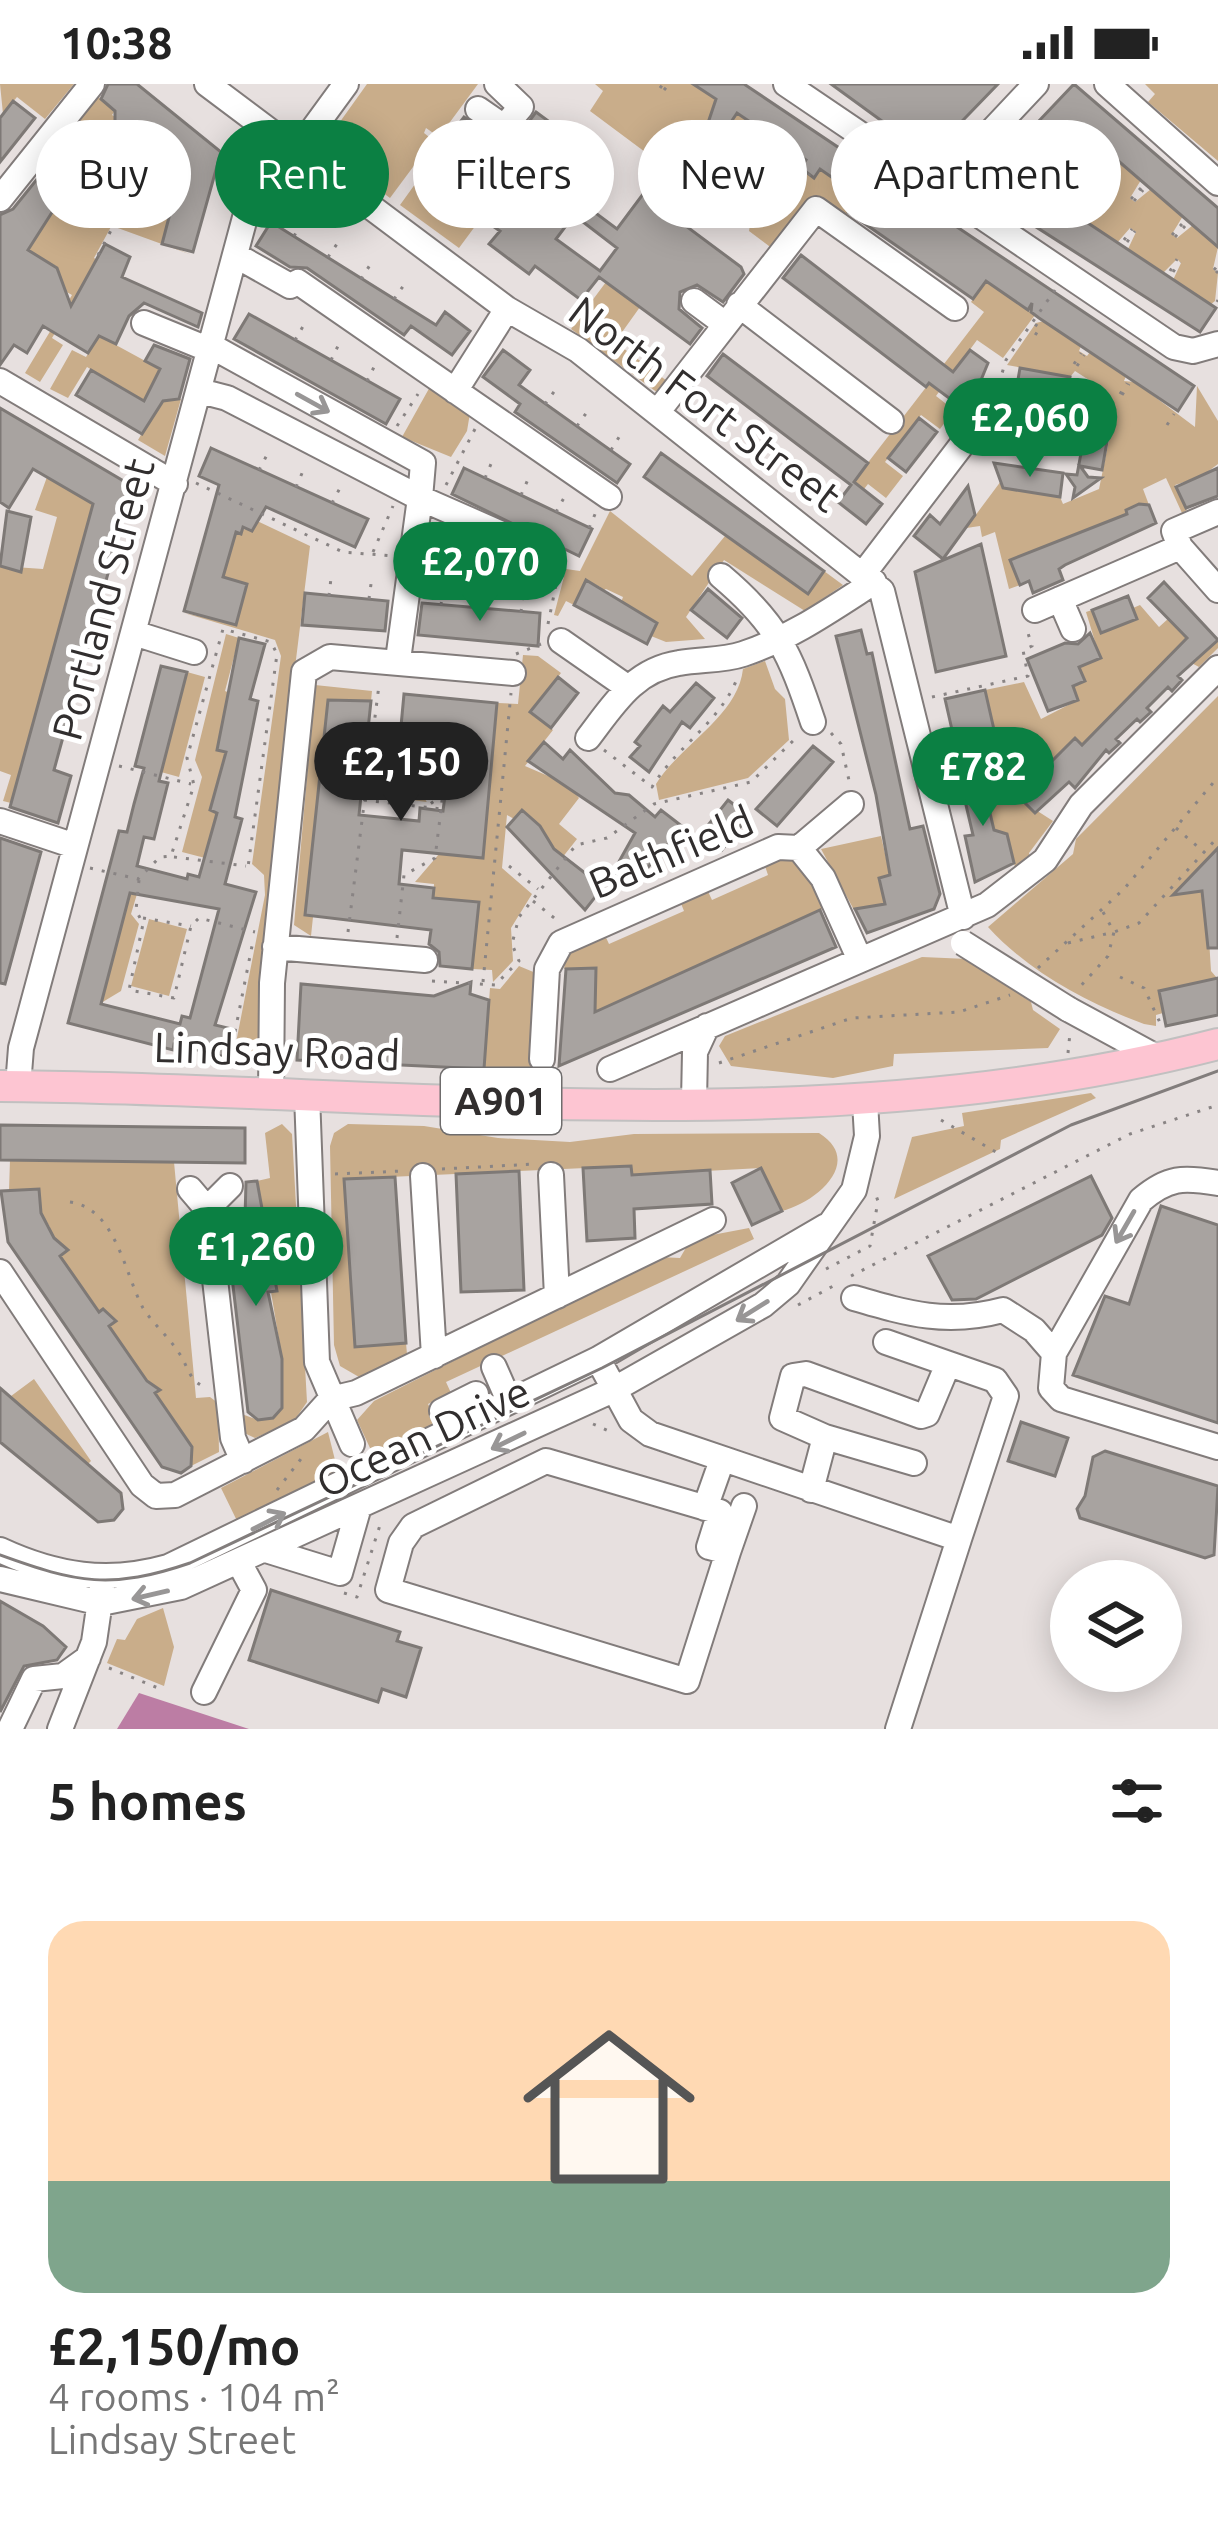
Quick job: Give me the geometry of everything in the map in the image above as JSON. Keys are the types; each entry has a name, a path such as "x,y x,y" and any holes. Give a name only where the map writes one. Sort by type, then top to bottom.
{"main road":[{"name":"Lindsay Road","path":"9,1086 865,1102 988,1091 1218,1044"}],"street":[{"path":"0,199 92,84"},
{"name":"North Fort Street","path":"207,84 256,120"},
{"name":"Portland Street","path":"311,120 346,84"},
{"path":"478,109 504,127 520,107 520,100 497,84"},
{"path":"786,84 839,120"},
{"path":"1002,120 1036,84"},
{"path":"1107,84 1218,183"},
{"path":"659,410 816,209 955,308"},
{"name":"North Fort Street","path":"389,220 507,309 569,343 869,577"},
{"name":"Portland Street","path":"9,1086 242,228"},
{"path":"999,228 1174,347 1210,347"},
{"path":"235,255 290,286 298,282 484,410 603,504"},
{"path":"694,301 732,314 891,421"},
{"path":"455,391 507,309"},
{"path":"144,323 211,348 423,463 413,558 390,660"},
{"path":"0,381 177,479"},
{"path":"200,391 227,398 420,497 543,552 536,572 413,558"},
{"path":"588,738 627,687 661,667 744,653 782,638 869,577 958,448 985,430 1036,434"},
{"path":"1162,507 1177,539 1218,590"},
{"path":"1035,610 1177,539 1218,512"},
{"path":"721,576 782,638 813,722"},
{"path":"869,577 886,598 912,701 955,929 1160,1059"},
{"path":"1060,599 1072,629"},
{"path":"134,633 205,656"},
{"path":"561,641 627,687"},
{"path":"271,1094 275,947 304,672 330,657 513,673"},
{"path":"610,1069 860,960 955,929 1031,875 1081,805 1218,668"},
{"name":"Bathfield","path":"542,1059 549,960 575,935 778,848 799,848 851,804"},
{"path":"0,820 73,855"},
{"name":"Bathfield","path":"799,848 823,878 860,960"},
{"path":"275,947 425,960"},
{"path":"694,1101 693,1069 706,1026"},
{"path":"308,1095 316,1362 352,1444"},
{"name":"Ocean Drive","path":"0,1579 102,1591 166,1592 269,1551 614,1390 764,1305 799,1270 863,1170 865,1102"},
{"path":"416,1172 434,1356"},
{"path":"551,1175 556,1296"},
{"path":"1218,1183 1181,1177 1162,1181 1141,1200 1054,1353 1051,1388 1061,1399 1218,1447"},
{"path":"207,1209 230,1186"},
{"path":"190,1189 207,1209 213,1300 233,1438 243,1461"},
{"path":"0,1272 20,1315 81,1407 142,1485 156,1496 176,1495 310,1424 331,1399 356,1393 712,1220"},
{"name":"Ocean Drive","path":"0,1550 102,1591 198,1555 443,1412 509,1401 598,1359 828,1225"},
{"path":"854,1298 927,1319 960,1321 1003,1310 1034,1330 1054,1353"},
{"path":"886,1342 995,1380 1006,1396 898,1729"},
{"path":"598,1359 631,1420 650,1434 959,1538"},
{"path":"914,1463 825,1437 782,1418 794,1376 806,1374 921,1416 927,1414 947,1364"},
{"path":"494,1366 509,1401"},
{"path":"443,1412 476,1394"},
{"path":"811,1490 825,1437"},
{"path":"705,1508 722,1460"},
{"path":"728,1552 709,1547 720,1512 546,1461 413,1526 401,1543 388,1591 687,1681 743,1506"},
{"path":"269,1551 340,1573 358,1510"},
{"path":"204,1692 254,1590 240,1564"},
{"path":"60,1729 89,1658 102,1591"},
{"path":"10,1729 34,1679 63,1676 89,1658"}],"path":[{"path":"64,119 137,181 97,257"},
{"path":"1132,200 1142,189"},
{"path":"1174,236 1184,225"},
{"path":"293,236 298,228"},
{"path":"1125,241 1133,230"},
{"path":"328,257 339,241"},
{"path":"1171,272 1179,261"},
{"path":"361,278 372,262"},
{"path":"985,430 1006,360 1066,274"},
{"path":"394,299 404,285"},
{"path":"295,340 304,323"},
{"path":"1037,324 1032,332 1038,335"},
{"path":"331,360 339,344"},
{"path":"1075,365 1083,354"},
{"path":"367,381 376,363"},
{"path":"386,443 431,374"},
{"path":"1121,395 1128,384"},
{"path":"545,404 556,389"},
{"path":"373,554 374,540 420,497 484,410"},
{"path":"577,426 587,412"},
{"path":"1166,424 1174,414"},
{"path":"610,450 622,434"},
{"path":"259,470 268,453"},
{"path":"485,478 491,464"},
{"path":"296,487 303,471"},
{"path":"521,495 529,477"},
{"path":"177,479 343,552 413,558"},
{"path":"332,503 340,488"},
{"path":"556,512 565,496"},
{"path":"589,527 603,504"},
{"path":"536,572 558,575 546,633 561,641"},
{"path":"329,596 331,578"},
{"path":"369,599 370,584"},
{"path":"440,605 443,588"},
{"path":"480,608 483,592"},
{"path":"521,612 523,597"},
{"path":"912,701 1028,676 1023,650 1032,646 1024,622 1035,610"},
{"path":"171,856 194,785 188,758 205,656 223,628 272,642 277,650 248,867"},
{"path":"652,787 728,698 744,653"},
{"path":"346,953 373,740 390,660"},
{"path":"483,984 513,673"},
{"path":"425,960 424,981 495,985 519,961 512,949 514,929 576,845 607,838 654,804 751,782 813,722 841,744 851,804"},
{"path":"588,738 652,787 654,804"},
{"path":"373,740 448,749 435,858 404,875 395,957"},
{"path":"388,742 438,808"},
{"path":"100,761 194,785"},
{"path":"1037,969 1102,910 1218,777"},
{"path":"364,800 438,808"},
{"path":"1174,827 1205,853"},
{"path":"1066,943 1139,923 1218,836"},
{"path":"73,855 138,879 142,890 136,910 142,919 128,987 166,999 175,995 191,926 200,918 255,932 223,1092"},
{"path":"138,879 160,856 255,870"},
{"name":"Bathfield","path":"509,866 539,890"},
{"name":"Bathfield","path":"531,900 575,935"},
{"path":"1071,1001 1108,956 1114,932 1102,910"},
{"path":"142,919 191,926"},
{"path":"1120,977 1144,988 1162,1028"},
{"path":"693,1069 779,1047 852,1018 970,1010 1004,998 1024,982"},
{"path":"789,1311 1130,1134 1218,1105"},
{"path":"940,1120 1001,1155"},
{"path":"345,1174 549,1164 551,1175"},
{"path":"70,1202 81,1203 112,1235 144,1309 183,1358 189,1375 199,1386 228,1389"},
{"path":"870,1246 874,1218"},
{"path":"268,1501 307,1451 310,1424"},
{"path":"89,1658 163,1690"}],"shaded area":[{"path":"0,84 74,84 45,119 17,97 3,114"},
{"path":"367,84 478,84 452,120 413,120 413,167 390,198 389,120 341,120"},
{"path":"595,84 693,84 716,99 709,120 638,120 638,147 614,129 614,120 602,120 590,111 603,91"},
{"path":"1145,84 1218,84 1218,161 1148,102 1155,94"},
{"path":"97,96 117,108 112,115 120,120 77,120"},
{"path":"1121,163 1141,180 1130,198 1135,202 1151,189 1183,216 1172,234 1177,238 1193,225 1218,247 1213,269 1218,273 1215,301 1210,305 1173,280 1181,263 1177,259 1163,273 1128,249 1136,232 1130,228 1117,243 1095,228 1121,228"},
{"path":"820,169 831,177 831,210 812,198 807,205 807,173 814,177"},
{"path":"413,187 413,214 400,205"},
{"path":"12,210 36,220 36,228 110,228 94,258 134,283 103,338 160,369 168,400 181,399 165,456 138,440 156,409 87,367 68,398 50,389 72,350 86,357 127,287 94,268 52,338 63,345 40,382 25,373 72,295 63,290 56,266 28,252"},
{"path":"118,228 166,228 162,243 192,255"},
{"path":"432,228 474,228 459,248"},
{"path":"750,228 789,228 773,249"},
{"path":"985,281 1035,315 1003,358 977,340 936,396 954,410 940,429 921,415 885,462 903,476 886,498 868,484 853,503 843,495 984,312 971,302"},
{"path":"606,282 640,307 615,342 671,384 662,396 571,329"},
{"path":"1044,321 1081,346 1079,351 1087,356 1090,352 1126,376 1124,381 1135,382 1195,427 1197,386 1218,421 1218,464 1202,476 1213,502 1197,478 1175,485 1187,510 1182,513 1166,478 1143,489 1149,505 1126,509 1127,514 1011,560 1020,585 1009,589 995,532 982,537 980,526 966,528 1001,481 1003,488 1060,497 1063,504 1099,489 1115,411 1084,404 1106,391 1075,371 1070,377 1007,365 1036,323"},
{"path":"431,385 470,413 467,431 451,457 402,437"},
{"path":"47,477 93,502 11,803 3,801 11,775 0,771 0,566 43,569 57,517 35,510"},
{"path":"610,511 692,576 725,536 736,544 754,519 741,543 809,593 824,571 843,585 805,611 724,560 686,617 705,639 666,642 651,636 657,623 620,605 623,597 606,589 598,593 600,587 586,580 574,605 566,601 558,616 554,615 566,569 580,571"},
{"path":"240,513 310,546 280,789 258,1060 233,1058 265,895 264,875 252,864 281,656 275,640 184,613 236,624 247,584 223,577 236,532 255,526"},
{"path":"1140,605 1159,627 1169,618 1203,654 1218,640 1218,648 1199,667 1173,653 1082,745 1074,739 1041,773 1047,780 1025,803 1053,821 1029,853 1031,863 1015,867 1007,835 994,830 987,802 1005,798 1002,786 984,790 979,766 953,772 960,766 955,743 994,734 985,690 1024,682 1041,719 1078,700 1073,686 1084,681 1079,667 1100,658 1086,612 1092,610 1102,633 1136,620 1133,608"},
{"path":"226,634 239,638 225,691 232,694 217,749 226,752 210,810 217,813 205,858 182,852 202,777 195,760"},
{"path":"523,655 538,656 561,673 531,712 553,730 525,766 569,785 579,798 559,824 577,839 562,858 522,810 514,819 507,815 502,868 532,894 511,928 513,961 493,982 492,970 472,969 478,902 433,903 434,884 415,882 439,854 483,857 489,794 465,781 490,783 498,703 518,704"},
{"path":"765,661 775,689 785,699 789,740 748,778 659,800 656,784 720,716 739,686 743,669"},
{"path":"187,672 205,677 179,777 161,772"},
{"path":"315,685 372,691 371,701 328,700 305,915 313,917 311,936 294,925"},
{"path":"1218,696 1218,848 1178,890 1206,891 1211,971 1217,978 1159,991 1163,1013 1156,1015 1156,1026 1144,1024 1060,984 988,927 1073,854 1076,839"},
{"path":"378,750 390,751 427,802 374,795"},
{"path":"881,836 896,902 854,910 821,849"},
{"path":"780,853 798,859 825,908 594,1015 596,968 564,969 567,951 602,929 609,944 684,911 678,896 705,885 712,900 768,875 763,860"},
{"path":"131,887 137,894 131,914 139,924 121,991 101,1003"},
{"path":"149,919 187,929 169,996 131,986"},
{"path":"922,957 968,959 1031,1002 1033,1010 1060,1029 1048,1048 894,1054 893,1066 833,1078 731,1066 719,1046 725,1036"},
{"path":"519,966 543,976 535,1071 484,1070 490,988 500,989"},
{"path":"1091,1093 1096,1098 1001,1140 1000,1149 894,1199 912,1137 964,1126 962,1113"},
{"path":"282,1124 292,1134 307,1402 294,1421 255,1438 242,1432 239,1413 258,1420 273,1418 282,1408 282,1358 271,1292 277,1290 257,1181 270,1178 265,1133"},
{"path":"348,1124 424,1126 498,1138 570,1142 634,1134 819,1133 837,1156 830,1180 820,1190 782,1211 761,1168 632,1175 630,1166 345,1179 355,1346 406,1343 407,1354 359,1377 340,1366 334,1345 330,1146 334,1133"},
{"path":"10,1160 174,1162 196,1398 210,1397 218,1403 219,1452 191,1466 192,1447 155,1393 159,1389 147,1381 109,1326 115,1320 99,1312 60,1256 67,1250 42,1228 50,1227 41,1213 39,1189 9,1191"},
{"path":"749,1228 754,1239 446,1382 451,1393 428,1404 438,1423 383,1451 370,1448 357,1420 374,1401 659,1257 680,1258 691,1239"},
{"path":"34,1379 91,1461 87,1465 16,1401 7,1399"},
{"path":"328,1432 338,1472 240,1527 221,1488"},
{"path":"163,1608 174,1647 164,1686 107,1663 117,1639 125,1640 137,1619"},
{"path":"139,1693 249,1729 117,1729"}],"building":[{"path":"108,84 137,84 181,120 115,120 115,111 101,99"},
{"path":"693,84 744,84 798,120 747,120 737,113 732,120 709,120 716,99"},
{"path":"831,84 998,84 963,120 880,120"},
{"path":"1074,84 1116,120 1040,120"},
{"path":"13,101 35,118 0,162 0,118"},
{"path":"1121,124 1218,208 1218,247 1121,163"},
{"path":"807,126 831,142 831,177 820,169 814,178 807,173"},
{"path":"191,128 215,147 215,173 193,252 162,244 166,228 191,228"},
{"path":"36,180 36,228 42,228 28,250 57,268 71,306 105,244 130,257 122,277 202,313 198,327 144,303 129,316 116,344 99,336 88,353 43,326 27,353 14,345 0,365 0,215 13,209"},
{"path":"638,201 638,228 689,228 744,274 723,302 697,285 680,292 679,309 702,328 690,344 599,277 581,300 535,266 529,274 489,244 500,231 496,228 564,228 556,239 600,271 617,248 591,228 617,229"},
{"path":"267,228 281,228 436,325 445,312 470,331 452,355 411,326 404,335 307,268 290,267 256,246"},
{"path":"871,228 959,228 1194,386 1178,411 1039,318 1031,312 1032,303 1028,310 986,281 973,299"},
{"path":"1038,228 1096,228 1216,308 1200,332"},
{"path":"801,255 953,372 970,350 988,363 981,380 957,404 929,383 926,387 783,278"},
{"path":"249,314 400,399 386,424 234,339"},
{"path":"154,345 190,359 179,399 163,401 142,434 76,395 91,370 144,401 160,369 145,361"},
{"path":"503,350 530,370 519,385 630,464 617,483 515,412 520,404 483,377"},
{"path":"723,354 868,463 854,482 882,504 866,524 838,502 851,485 707,376"},
{"path":"1020,368 1070,377 1065,400 1016,391"},
{"path":"0,408 132,486 54,770 71,776 58,823 10,807 93,504 33,469 9,508 0,502"},
{"path":"1088,415 1111,419 1102,470 1080,466 1088,477 1101,478 1073,498 1075,487 1066,474 1077,475"},
{"path":"919,418 937,432 906,472 888,458"},
{"path":"211,448 368,519 355,547 266,507 252,531 243,527 241,534 236,532 223,577 247,584 236,625 184,611 219,485 199,476"},
{"path":"661,453 824,571 808,594 644,477"},
{"path":"994,463 1063,473 1060,497 1003,488"},
{"path":"464,468 592,529 579,556 452,494"},
{"path":"1218,468 1218,496 1186,508 1176,487"},
{"path":"968,486 975,515 943,559 914,536 930,515 940,524"},
{"path":"1149,505 1156,523 1065,565 1059,569 1063,580 1033,593 1029,581 1020,585 1010,560 1127,514 1126,510"},
{"path":"7,511 31,517 21,572 0,566"},
{"path":"981,544 1006,656 936,672 915,572"},
{"path":"586,580 657,623 647,644 574,605"},
{"path":"1164,582 1218,640 1178,676 1182,680 1172,691 1168,687 1147,708 1151,712 1116,739 1120,743 1109,753 1106,750 1075,788 1069,782 1035,813 1025,803 1047,780 1040,773 1075,738 1082,745 1187,638 1148,598"},
{"path":"708,589 742,618 727,638 691,610"},
{"path":"305,593 388,601 385,631 302,625"},
{"path":"1128,596 1137,619 1101,633 1092,610"},
{"path":"422,603 540,613 538,646 418,635"},
{"path":"861,630 867,654 872,653 910,829 923,826 940,894 934,909 867,933 855,909 885,904 879,878 890,875 876,795 836,636"},
{"path":"1090,633 1101,658 1079,667 1085,681 1073,686 1078,700 1048,711 1027,659 1065,643 1078,644"},
{"path":"239,638 265,644 250,699 258,701 235,817 242,819 225,884 256,892 215,1025 232,1029 225,1057 174,1044 173,1050 68,1023 119,831 127,832 144,768 135,766 161,666 187,672 159,781 168,783 154,839 144,837 137,866 187,879 188,874 199,877 217,813 210,810 226,752 217,750","holes":["130,893 219,909 190,1018 182,1016 180,1024 101,1004"]},
{"path":"558,677 578,693 551,728 530,712"},
{"path":"696,683 714,698 690,728 682,722 649,772 630,757 640,746 635,742 663,706 670,712"},
{"path":"985,690 995,734 955,743 945,699"},
{"path":"404,694 497,703 483,858 402,850 399,884 434,888 433,898 479,902 472,969 440,966 439,952 429,944 431,930 305,915 328,700 371,701 359,815 419,821 420,808 443,811 452,742 400,737"},
{"path":"544,742 563,759 570,750 615,793 629,795 655,817 661,810 683,827 630,888 612,874 635,833 528,761"},
{"path":"813,746 833,762 777,826 756,809"},
{"path":"979,766 994,830 1007,834 1014,863 975,882 965,836 973,835 958,771"},
{"path":"728,800 749,816 722,850 701,834"},
{"path":"522,810 540,826 554,849 603,887 585,910 507,827"},
{"path":"0,838 41,852 5,984 0,983"},
{"path":"1218,848 1218,948 1208,948 1202,891 1173,895"},
{"path":"820,910 836,947 559,1066 566,969 596,968 595,1012"},
{"path":"1218,978 1218,1015 1166,1026 1159,991"},
{"path":"471,982 470,994 489,1000 484,1069 297,1060 301,984 434,996"},
{"path":"0,1125 245,1128 245,1163 0,1160"},
{"path":"631,1166 632,1175 710,1170 712,1204 634,1209 635,1238 587,1241 583,1168"},
{"path":"761,1168 782,1211 752,1225 732,1183"},
{"path":"519,1171 524,1290 461,1292 456,1174"},
{"path":"1091,1176 1112,1218 1102,1235 976,1299 952,1300 928,1256"},
{"path":"395,1177 406,1343 355,1347 344,1179"},
{"path":"257,1181 277,1291 268,1292 282,1359 282,1408 273,1418 258,1420 248,1412 226,1227 245,1218 246,1182"},
{"path":"39,1189 41,1213 54,1238 68,1250 60,1256 99,1312 103,1309 116,1321 109,1326 147,1381 160,1390 155,1393 192,1447 191,1466 181,1473 162,1467 8,1242 1,1191"},
{"path":"1161,1206 1218,1225 1218,1423 1073,1375 1105,1296 1129,1304"},
{"path":"0,1388 121,1493 123,1509 114,1520 98,1522 0,1442"},
{"path":"1021,1422 1068,1438 1055,1476 1008,1461"},
{"path":"1105,1451 1218,1486 1214,1555 1205,1558 1080,1518 1077,1509 1085,1496 1093,1457"},
{"path":"271,1590 400,1632 397,1641 421,1648 406,1697 382,1689 378,1702 249,1660"},
{"path":"0,1601 43,1626 66,1647 57,1660 24,1666 0,1712"}],"tram line":[{"path":"0,1555 94,1580 138,1577 190,1563 602,1368 1071,1125 1218,1071"}]}
